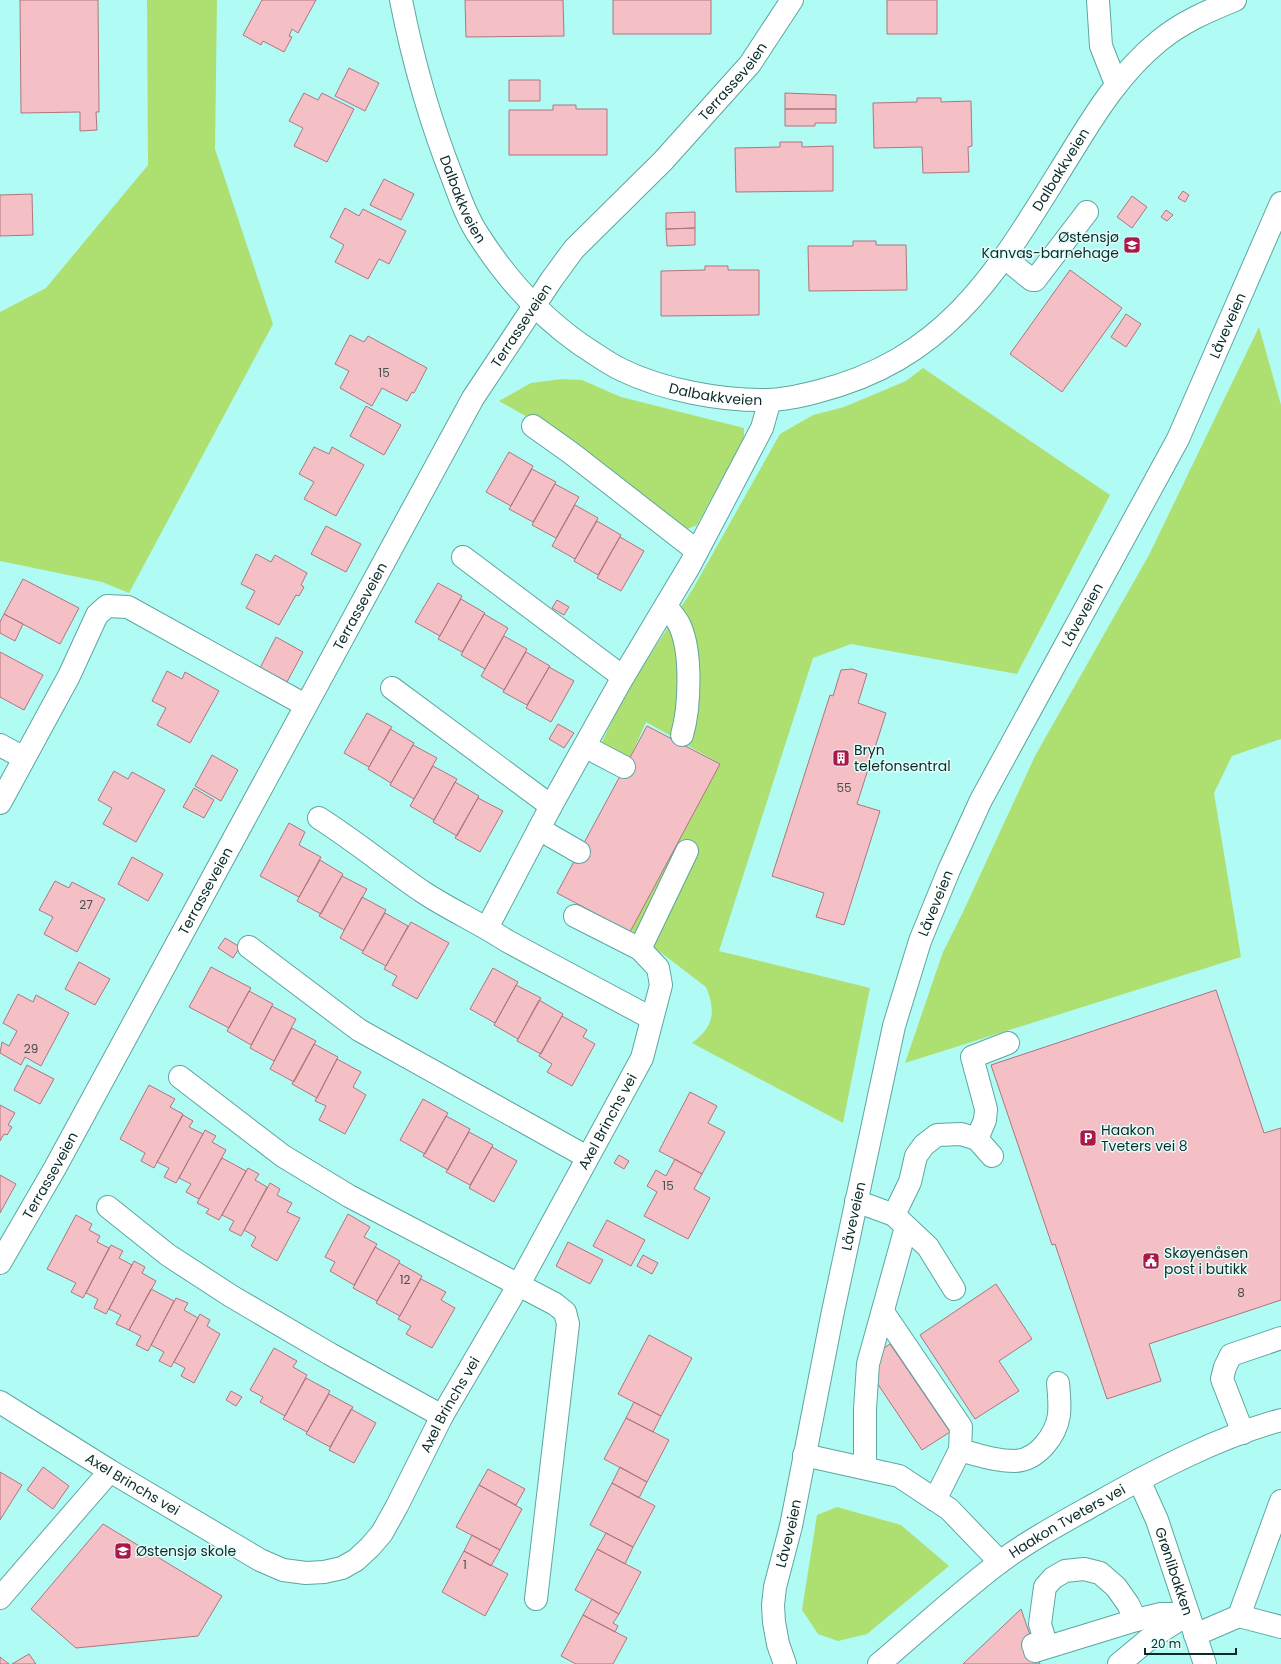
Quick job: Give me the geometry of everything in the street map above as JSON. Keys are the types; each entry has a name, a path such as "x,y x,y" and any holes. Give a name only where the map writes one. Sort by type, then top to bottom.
{"street":[{"name":"Dalbakkveien","path":"401,0 407,30 435,135 466,212 479,236 492,255 534,306 550,321 576,341 611,365 632,375 673,388 741,400 770,400 801,396 836,387 874,373 898,361 930,338 957,315 1005,258 1101,104 1132,66 1165,36 1189,19 1235,0"},
{"name":"Terrasseveien","path":"0,1263 55,1168 462,417 552,278 574,249 663,161 750,64 792,0"},
{"path":"1098,0 1102,46 1116,84"},
{"name":"Låveveien","path":"785,1664 778,1644 773,1604 775,1587 791,1526 856,1201 894,1026 920,941 949,870 1000,764 1178,440 1281,203"},
{"path":"1005,258 1032,280 1035,280 1087,212"},
{"path":"487,928 551,806 586,747 623,677 697,551 762,428 770,400"},
{"path":"533,426 571,453 697,551"},
{"path":"463,557 623,677"},
{"path":"0,803 69,676 97,615 107,606 128,607 305,705"},
{"path":"666,606 680,625 688,663 686,721 682,735"},
{"path":"392,688 551,806"},
{"path":"0,745 24,758"},
{"path":"586,747 624,767"},
{"path":"319,818 349,837 424,892 507,941 651,1018"},
{"path":"539,829 579,852"},
{"path":"640,949 687,851"},
{"name":"Axel Brinchs vei","path":"0,1402 110,1471 260,1560 283,1570 306,1574 342,1568 356,1560 370,1548 382,1533 398,1506 442,1416 518,1286 642,1058 648,1040 651,1018 660,985 658,968 640,949 575,916"},
{"path":"249,947 359,1030 587,1157"},
{"path":"977,1139 985,1120 986,1109 972,1057 1008,1043"},
{"path":"180,1077 283,1156 349,1196 565,1312 568,1324 536,1599"},
{"path":"864,1468 864,1409 868,1364 883,1312 900,1221 916,1156 924,1145 937,1135 950,1133 962,1134 977,1139 992,1156"},
{"path":"856,1201 900,1221 928,1247 954,1289"},
{"path":"108,1207 168,1255 231,1296 330,1354 442,1416"},
{"path":"883,1312 961,1427 960,1450 935,1500"},
{"path":"1244,1433 1222,1379 1225,1367 1232,1355 1281,1338"},
{"path":"960,1450 986,1458 1016,1461 1033,1455 1045,1445 1054,1431 1059,1414 1058,1383"},
{"name":"Haakon Tveters vei","path":"880,1664 1000,1562 1058,1525 1139,1480 1202,1450 1281,1420"},
{"path":"804,1455 899,1476 949,1509 1000,1562"},
{"path":"0,1598 110,1471"},
{"name":"Grønlibakken","path":"1139,1480 1157,1520 1205,1664"},
{"path":"1239,1616 1281,1501"},
{"path":"1136,1620 1128,1604 1116,1587 1100,1574 1084,1569 1065,1571 1053,1578 1045,1587 1040,1624 1045,1641 1034,1648 1161,1614 1188,1614"},
{"path":"1119,1664 1149,1639 1188,1614"},
{"path":"1195,1635 1239,1616 1281,1627"}],"green space":[{"path":"147,0 217,0 215,149 273,324 129,593 102,582 0,561 0,312 46,288 148,165"},
{"path":"1259,327 1281,405 1281,739 1232,756 1214,793 1241,957 905,1063 943,952 1035,756 1149,555"},
{"path":"923,368 1110,495 1017,674 851,644 813,658 719,951 870,988 843,1123 692,1043 705,1031 711,1018 711,1004 706,987 630,929 719,763 646,722 629,760 604,746 602,742 625,694 694,587 780,434 813,415 844,407 906,381"},
{"path":"562,379 582,380 621,397 744,428 744,438 697,525 685,530 533,414 529,418 499,401 531,383"},
{"path":"837,1507 901,1525 949,1566 867,1634 838,1641 818,1634 802,1610 817,1515"}],"building":[{"path":"20,0 98,0 99,112 96,112 97,130 80,131 80,112 21,113"},
{"path":"262,0 316,0 298,33 292,29 289,36 292,37 284,52 263,41 261,45 243,35"},
{"path":"465,0 563,0 564,36 466,37"},
{"path":"613,0 711,0 711,34 613,34"},
{"path":"887,0 937,0 937,34 887,34"},
{"path":"349,68 379,83 365,111 335,96"},
{"path":"509,80 540,80 540,101 509,101"},
{"path":"304,93 318,100 322,93 354,109 327,162 294,146 303,128 289,121"},
{"path":"785,93 836,95 836,109 785,109"},
{"path":"917,98 941,98 941,102 971,101 972,146 968,147 969,172 923,173 922,147 874,148 873,103 917,102"},
{"path":"553,105 576,105 576,109 607,109 607,155 509,155 509,110 553,110"},
{"path":"785,109 836,109 836,123 815,123 815,126 785,126"},
{"path":"780,142 802,142 802,147 833,146 833,191 736,192 735,148 780,147"},
{"path":"384,179 414,194 401,220 370,205"},
{"path":"1183,191 1189,195 1185,202 1178,198"},
{"path":"32,194 33,235 0,236 0,195"},
{"path":"1132,196 1147,207 1132,228 1117,217"},
{"path":"345,208 359,216 363,209 406,231 389,264 379,259 368,279 335,262 344,245 330,237"},
{"path":"1166,210 1173,215 1167,221 1161,217"},
{"path":"695,212 695,228 666,229 666,213"},
{"path":"695,228 695,245 667,246 666,229"},
{"path":"853,241 876,241 876,245 906,245 907,290 809,291 808,246 853,246"},
{"path":"705,266 728,266 728,270 759,270 759,315 661,316 661,271 705,270"},
{"path":"1070,270 1122,308 1062,392 1010,354"},
{"path":"1126,314 1141,324 1126,347 1111,337"},
{"path":"350,335 364,342 368,336 427,368 414,393 412,392 407,401 382,388 372,406 340,388 349,371 335,364"},
{"path":"366,406 401,425 384,455 350,436"},
{"path":"314,447 329,454 332,447 364,465 336,516 304,499 314,482 299,474"},
{"path":"509,452 533,466 511,506 486,492"},
{"path":"532,469 556,482 533,522 509,509"},
{"path":"555,484 579,497 556,538 532,525"},
{"path":"575,505 598,518 575,559 552,546"},
{"path":"597,521 621,535 598,575 574,561"},
{"path":"326,526 361,544 346,572 311,554"},
{"path":"620,537 644,551 621,591 597,578"},
{"path":"256,554 271,562 275,555 307,573 301,585 304,587 299,596 296,595 279,625 246,608 255,591 241,584"},
{"path":"23,579 79,608 60,644 4,614"},
{"path":"438,583 462,596 440,636 415,622"},
{"path":"461,599 485,613 462,652 438,639"},
{"path":"557,600 569,607 564,615 552,608"},
{"path":"4,614 23,624 15,641 0,633 0,622"},
{"path":"484,614 508,628 485,669 461,655"},
{"path":"504,636 527,649 504,690 481,676"},
{"path":"276,637 303,652 287,682 260,668"},
{"path":"0,652 43,675 24,710 0,697"},
{"path":"526,652 550,666 527,705 503,692"},
{"path":"549,667 574,681 551,722 526,708"},
{"name":"Bryn telefonsentral","path":"852,669 867,674 858,703 886,713 857,804 880,811 844,925 816,917 824,893 772,876 830,695 833,696 841,670"},
{"path":"167,671 182,679 185,672 219,691 190,743 157,725 166,708 152,701"},
{"path":"367,713 392,727 369,767 344,753"},
{"path":"558,724 574,733 564,748 549,739"},
{"path":"647,726 720,764 630,932 557,893"},
{"path":"390,729 414,743 391,783 368,769"},
{"path":"413,745 437,758 414,799 390,785"},
{"path":"212,755 238,770 221,801 195,786"},
{"path":"433,766 457,779 434,820 410,806"},
{"path":"114,771 128,779 132,772 165,790 136,842 103,824 112,808 98,800"},
{"path":"455,782 479,796 457,836 433,822"},
{"path":"194,788 214,800 204,818 183,807"},
{"path":"478,798 503,811 480,852 455,838"},
{"path":"289,823 305,832 299,845 321,857 299,897 260,876"},
{"path":"132,857 163,874 148,901 118,884"},
{"path":"320,860 343,874 321,914 297,901"},
{"path":"342,876 367,889 344,930 319,916"},
{"path":"55,881 69,888 72,882 105,899 77,952 44,934 53,917 39,910"},
{"path":"362,897 386,910 363,951 340,938"},
{"path":"385,913 408,926 386,966 362,953"},
{"path":"411,922 449,943 417,999 392,985 397,976 384,969"},
{"path":"225,938 240,947 233,958 218,948"},
{"path":"79,962 110,979 95,1005 65,989"},
{"path":"211,967 251,988 229,1028 189,1007"},
{"path":"493,968 518,982 495,1023 470,1009"},
{"path":"516,985 541,998 518,1039 494,1025"},
{"path":"1216,990 1264,1133 1281,1128 1281,1300 1149,1344 1161,1381 1107,1399 1055,1244 1052,1245 991,1065"},
{"path":"249,991 273,1004 251,1045 227,1031"},
{"path":"18,994 33,1002 36,995 69,1013 41,1066 25,1057 21,1065 0,1053 2,1042 9,1046 17,1031 3,1023"},
{"path":"539,1000 563,1014 541,1054 517,1041"},
{"path":"272,1006 296,1019 274,1061 250,1048"},
{"path":"562,1016 587,1030 583,1037 595,1044 572,1086 547,1072 552,1064 539,1056"},
{"path":"292,1028 316,1041 294,1082 270,1069"},
{"path":"314,1044 338,1057 317,1098 292,1084"},
{"path":"337,1059 361,1072 353,1087 366,1095 345,1134 319,1120 326,1106 315,1101"},
{"path":"27,1065 54,1079 40,1104 14,1090"},
{"path":"149,1085 175,1099 170,1107 183,1114 154,1168 141,1161 145,1153 120,1139"},
{"path":"690,1092 717,1106 708,1123 725,1132 702,1174 659,1151"},
{"path":"423,1099 448,1113 425,1154 400,1140"},
{"path":"0,1105 15,1113 8,1125 12,1127 7,1135 4,1134 0,1141"},
{"path":"183,1115 193,1121 189,1127 203,1134 176,1183 164,1177 169,1168 157,1162"},
{"path":"446,1116 470,1129 448,1170 423,1156"},
{"path":"205,1130 216,1136 212,1142 226,1150 199,1199 186,1192 191,1184 179,1178"},
{"path":"469,1132 493,1145 470,1185 446,1172"},
{"path":"492,1147 517,1161 494,1202 469,1188"},
{"path":"619,1155 629,1161 624,1169 614,1163"},
{"path":"222,1158 246,1171 219,1220 206,1213 209,1209 197,1203"},
{"path":"675,1159 702,1174 694,1189 710,1198 688,1239 644,1216 657,1192 647,1186 656,1170 666,1176"},
{"path":"248,1168 259,1174 255,1180 267,1187 241,1236 229,1230 234,1221 222,1215"},
{"path":"0,1175 16,1184 0,1213"},
{"path":"270,1183 280,1189 277,1195 292,1203 287,1212 300,1218 277,1261 251,1246 256,1237 244,1230"},
{"path":"348,1214 370,1227 364,1237 377,1244 354,1285 330,1271 335,1262 325,1257"},
{"path":"76,1215 92,1224 89,1230 100,1236 97,1242 109,1248 83,1298 71,1292 76,1283 47,1269"},
{"path":"607,1220 645,1240 631,1266 593,1246"},
{"path":"568,1242 603,1260 590,1284 556,1266"},
{"path":"111,1245 123,1251 119,1258 132,1265 106,1314 94,1308 98,1299 86,1293"},
{"path":"375,1247 400,1261 377,1301 353,1288"},
{"path":"643,1255 658,1263 652,1274 637,1266"},
{"path":"134,1261 145,1267 142,1273 156,1281 129,1330 116,1324 121,1315 109,1309"},
{"path":"399,1263 422,1276 400,1316 376,1303"},
{"path":"421,1279 446,1292 441,1300 455,1308 432,1348 406,1334 411,1326 398,1319"},
{"path":"996,1284 1032,1339 999,1361 1019,1391 975,1419 920,1335"},
{"path":"151,1289 174,1301 148,1351 136,1345 141,1336 129,1330"},
{"path":"176,1298 188,1303 184,1310 198,1318 171,1367 159,1361 164,1352 151,1345"},
{"path":"200,1314 210,1320 207,1326 220,1334 194,1383 181,1376 185,1368 174,1362"},
{"path":"649,1335 692,1358 661,1416 618,1394"},
{"path":"890,1344 950,1432 922,1450 863,1362"},
{"path":"274,1348 297,1361 293,1367 307,1375 285,1416 260,1402 263,1397 250,1390"},
{"path":"306,1378 330,1391 307,1432 283,1419"},
{"path":"231,1391 242,1397 236,1406 226,1400"},
{"path":"329,1394 353,1407 330,1447 306,1434"},
{"path":"634,1402 661,1416 653,1432 626,1418"},
{"path":"351,1409 376,1423 354,1463 329,1450"},
{"path":"626,1418 669,1440 647,1482 604,1459"},
{"path":"43,1467 69,1486 53,1509 27,1490"},
{"path":"620,1467 647,1482 639,1498 612,1483"},
{"path":"488,1469 525,1489 516,1505 479,1485"},
{"path":"0,1472 22,1485 0,1520"},
{"path":"612,1483 655,1506 633,1547 590,1525"},
{"path":"479,1485 522,1509 500,1550 456,1527"},
{"path":"103,1524 222,1596 198,1636 76,1648 31,1609"},
{"path":"606,1533 633,1547 625,1564 597,1549"},
{"path":"472,1535 500,1550 491,1566 464,1551"},
{"path":"597,1549 641,1572 619,1614 575,1590"},
{"path":"464,1551 508,1574 485,1616 442,1592"},
{"path":"592,1599 619,1614 613,1623 618,1626 615,1632 583,1615"},
{"path":"1021,1609 1040,1664 963,1664"},
{"path":"583,1615 627,1638 613,1664 576,1664 561,1656"},
{"path":"29,1654 36,1664 12,1664"},
{"path":"0,1657 9,1664 0,1664"}],"place":[{"name":"Østensjø Kanvas-barnehage","path":"1132,245"},
{"name":"Bryn telefonsentral","path":"841,758"},
{"name":"Haakon Tveters vei 8","path":"1088,1138"},
{"name":"Skøyenåsen post i butikk","path":"1151,1261"},
{"name":"Østensjø skole","path":"123,1551"}]}
